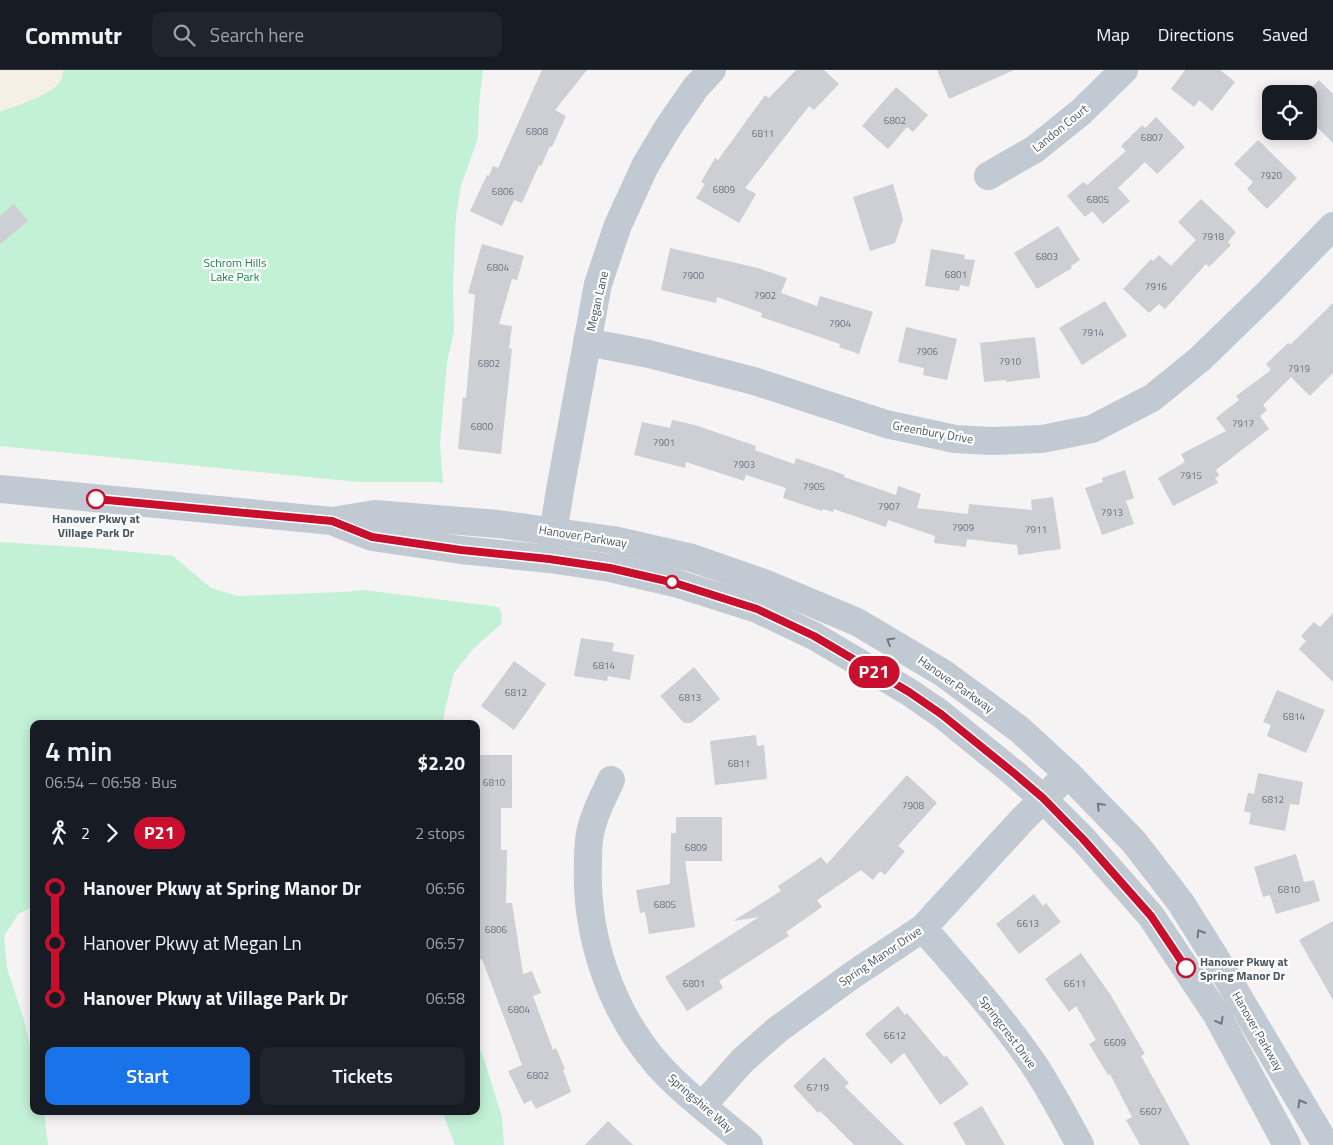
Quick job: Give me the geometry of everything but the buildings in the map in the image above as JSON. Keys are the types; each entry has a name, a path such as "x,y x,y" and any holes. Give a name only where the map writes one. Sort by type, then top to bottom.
{"street":[{"name":"Megan Lane","path":"549,559 552,530 598,284 618,225 645,166 669,126 696,87 712,70"},
{"name":"Landon Court","path":"988,176 1035,149 1080,112 1124,70"},
{"name":"Greenbury Drive","path":"588,342 649,354 754,381 903,428 955,439 991,441 1042,439 1092,429 1152,398 1206,352 1269,292 1333,226"},
{"name":"Hanover Parkway","path":"0,489 332,521 375,514 552,530 613,540 692,558 764,583 858,622 943,673 1019,729 1068,774 1134,842 1181,903 1326,1145"},
{"name":"Hanover Parkway","path":"332,521 372,537 610,568 675,583 757,609 814,636 909,692 941,714 1043,798 1083,839 1151,916 1217,1015 1287,1145"},
{"name":"Spring Manor Drive","path":"702,1106 743,1060 777,1030 850,976 923,928 1043,798 1068,774"},
{"name":"Springshire Way","path":"611,780 594,817 589,840 588,896 599,958 632,1031 658,1065 678,1086 749,1145"},
{"name":"Springcrest Drive","path":"923,928 987,1003 1030,1059 1053,1095 1080,1145"}],"green space":[{"name":"Schrom Hills Lake Park","path":"0,70 483,70 478,138 461,186 456,216 453,285 454,332 447,362 440,443 443,483 358,482 0,446"},
{"path":"0,542 173,556 211,588 238,596 364,590 499,607 502,615 501,624 474,648 454,673 444,720 30,720 30,909 19,913 4,936 7,968 24,1020 30,1046 30,1115 44,1115 48,1145 0,1145"},
{"path":"480,1049 502,1117 504,1145 455,1145 444,1115 480,1115"}],"sand":[{"path":"0,70 63,70 63,73 62,78 52,90 35,99 0,112"}],"bus line":[{"name":"P21","path":"96,499 332,521 372,537 610,568 675,583 757,609 814,636 909,692 941,714 1015,774 1043,798 1083,839 1151,916 1186,968"}],"place":[{"name":"Hanover Pkwy at Village Park Dr","path":"96,499"},
{"name":"Hanover Pkwy at Spring Manor Dr","path":"1186,968"}]}
